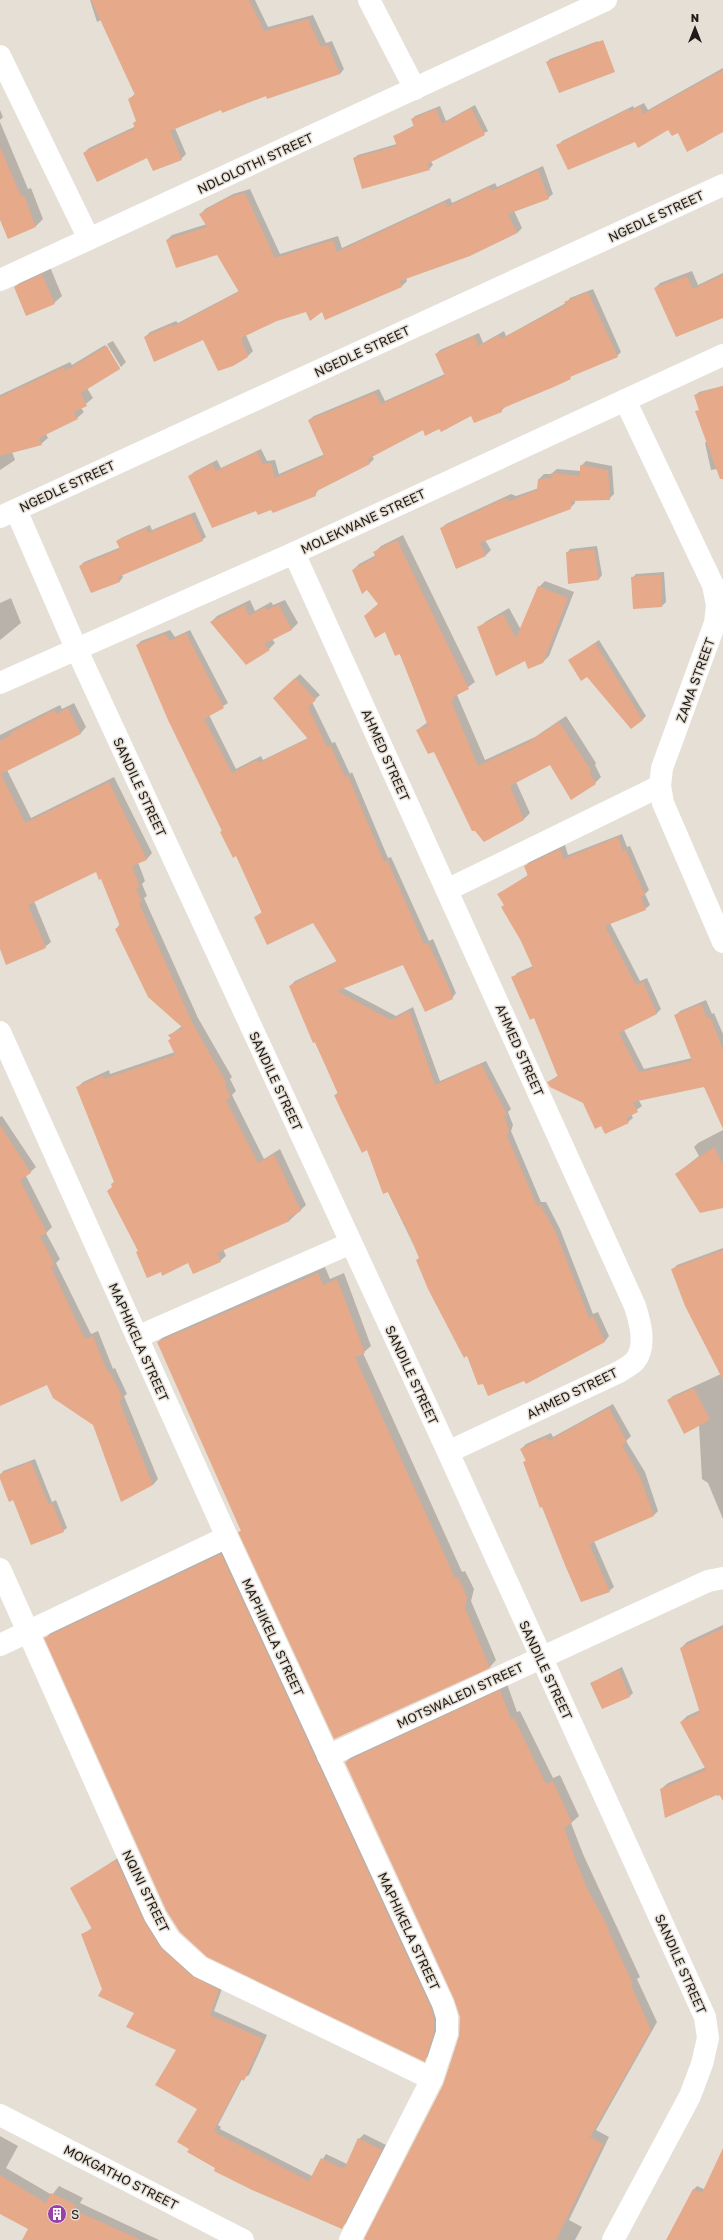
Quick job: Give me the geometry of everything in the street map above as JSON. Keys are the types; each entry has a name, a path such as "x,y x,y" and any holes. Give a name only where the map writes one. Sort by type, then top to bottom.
{"street":[{"path":"369,0 415,89"},
{"name":"NDLOLOTHI STREET","path":"0,280 606,0"},
{"path":"0,56 89,240"},
{"name":"NGEDLE STREET","path":"8,513 723,185"},
{"name":"MOLEKWANE STREET","path":"0,683 76,648 294,553 723,355"},
{"name":"ZAMA STREET","path":"625,400 713,585 717,605 716,623 662,768 660,786 663,803 722,937"},
{"name":"SANDILE STREET","path":"8,513 76,648 448,1452 540,1658 694,1989 705,2017 708,2038 702,2064 690,2096 613,2240"},
{"name":"AHMED STREET","path":"294,553 632,1298 642,1327 640,1347 635,1360 619,1372 448,1452"},
{"path":"447,890 660,786"},
{"name":"MAPHIKELA STREET","path":"0,1032 227,1537 443,2004 447,2017 447,2033 432,2079 350,2240"},
{"path":"137,1337 351,1243"},
{"path":"0,1645 227,1537"},
{"name":"NQINI STREET","path":"0,1570 155,1916 170,1940 200,1967 432,2079"},
{"name":"MOTSWALEDI STREET","path":"328,1756 708,1581 723,1578"},
{"name":"MOKGATHO STREET","path":"0,2115 243,2240"}],"building":[{"path":"91,0 249,0 264,31 308,19 321,47 328,45 340,74 267,99 266,96 222,113 221,110 170,131 182,160 153,171 147,158 97,182 83,153 135,128 133,123 136,121 128,99 135,95"},
{"path":"603,40 615,72 559,93 546,62"},
{"path":"723,70 723,132 687,152 678,133 672,136 668,130 638,148 635,142 568,170 556,145 629,109 629,112 640,106 643,114"},
{"path":"471,108 485,135 427,164 430,170 362,189 353,158 397,146 393,136 414,127 411,119 436,109 442,124"},
{"path":"0,147 21,196 24,195 36,227 8,239 0,220"},
{"path":"538,170 549,199 508,214 517,233 470,256 400,281 402,287 325,320 322,312 310,321 306,312 277,321 241,338 248,357 233,366 218,371 203,340 154,362 144,337 171,325 173,327 239,292 217,255 176,268 166,240 207,227 199,214 227,198 245,193 275,258 333,240 337,252 445,202 447,207 489,187 491,191"},
{"path":"42,274 55,304 26,316 14,287"},
{"path":"723,275 723,318 676,337 654,288 687,276 693,289"},
{"path":"588,292 618,357 570,377 571,379 501,409 502,412 474,423 471,416 441,432 439,429 425,436 423,430 368,459 370,464 315,492 316,496 273,513 271,510 258,515 256,511 212,528 188,476 212,464 216,471 257,452 263,464 271,463 275,478 324,456 308,420 375,393 381,404 445,376 435,354 474,336 479,346 499,335 501,339 566,305 564,302"},
{"path":"107,346 120,369 81,393 87,406 74,412 78,419 39,438 42,445 0,456 0,397 64,367 65,371"},
{"path":"723,386 723,479 720,479 695,411 699,410 694,395"},
{"path":"580,465 608,470 610,500 571,501 571,509 480,543 486,556 456,569 440,528 506,498 510,501 537,490 538,479 553,478 551,473 580,476"},
{"path":"191,515 203,541 118,577 120,582 91,593 79,566 120,549 116,541 146,528 148,533"},
{"path":"397,540 469,689 453,697 455,700 451,701 478,766 527,743 559,722 591,770 589,771 596,784 571,800 550,765 510,786 524,820 484,842 475,831 472,831 434,752 428,754 416,730 428,726 400,654 395,656 385,632 375,638 364,616 378,604 367,590 362,594 352,570 376,557 373,552"},
{"path":"594,549 599,580 568,584 566,552"},
{"path":"661,575 662,607 633,609 631,577"},
{"path":"538,586 568,598 543,663 528,669 525,661 496,676 477,627 503,614 516,638"},
{"path":"244,605 249,616 265,607 266,610 279,605 292,630 264,644 270,650 246,665 210,622"},
{"path":"186,633 224,708 204,719 232,773 257,760 258,763 308,739 273,698 295,678 316,700 308,707 327,747 330,745 345,777 348,776 384,862 387,860 424,944 428,943 453,999 425,1012 403,965 337,991 391,1020 409,1011 435,1085 481,1064 507,1115 504,1116 509,1130 507,1136 537,1206 541,1206 556,1233 589,1318 593,1316 605,1342 526,1384 524,1381 488,1396 483,1384 478,1385 467,1356 464,1358 428,1289 416,1260 419,1258 411,1238 388,1192 383,1194 367,1150 362,1153 334,1095 338,1094 315,1042 313,1043 289,986 337,962 313,923 267,945 254,917 262,913 236,856 233,858 220,832 222,831 168,720 136,645 165,634 170,641"},
{"path":"595,643 643,720 631,729 587,677 581,681 568,660"},
{"path":"68,708 81,734 1,774 25,823 109,782 147,860 132,866 140,887 136,889 142,902 139,903 193,1024 227,1084 225,1085 231,1097 226,1100 258,1163 274,1154 301,1211 288,1218 290,1221 217,1253 221,1262 193,1274 188,1263 162,1276 161,1272 147,1278 136,1252 138,1251 107,1191 112,1187 111,1184 114,1182 76,1087 103,1075 104,1079 175,1055 168,1040 171,1039 168,1035 183,1028 148,997 115,929 120,926 101,879 99,880 96,872 28,905 46,948 6,965 0,949 0,741 11,735 10,733 54,710 56,714"},
{"path":"618,837 623,851 626,850 645,895 641,897 646,910 605,926 636,985 643,982 657,1014 619,1033 639,1072 692,1061 674,1015 701,1004 707,1018 710,1017 723,1049 723,1129 704,1087 633,1102 638,1112 626,1118 629,1123 605,1134 601,1126 595,1129 583,1103 550,1087 547,1082 558,1077 534,1018 530,1020 511,977 533,968 521,941 501,907 504,905 497,894 528,876 524,866 560,849 564,859"},
{"path":"0,1125 31,1173 20,1180 47,1233 40,1236 55,1265 51,1267 85,1339 93,1336 108,1373 110,1372 123,1399 119,1401 153,1485 121,1502 93,1425 53,1398 47,1385 0,1406"},
{"path":"714,1147 723,1164 723,1208 700,1213 675,1174"},
{"path":"723,1250 723,1380 685,1306 671,1269"},
{"path":"318,1273 323,1285 337,1279 365,1353 355,1357 455,1578 458,1577 467,1597 465,1608 490,1668 334,1739 238,1532 241,1531 157,1342"},
{"path":"694,1388 710,1420 684,1434 667,1400"},
{"path":"609,1408 627,1442 622,1445 640,1477 654,1516 589,1544 610,1592 581,1602 542,1507 540,1508 523,1462 526,1461 520,1449 546,1437 548,1441"},
{"path":"31,1462 49,1505 52,1503 64,1532 31,1545 13,1500 9,1502 0,1479 0,1474"},
{"path":"221,1554 431,2008 434,2019 434,2031 425,2062 207,1957 180,1932 166,1910 44,1638"},
{"path":"723,1628 723,1801 719,1794 665,1818 660,1789 706,1770 680,1722 700,1713 680,1648"},
{"path":"619,1670 630,1697 602,1709 590,1683"},
{"path":"500,1690 511,1719 514,1718 546,1784 553,1781 572,1823 564,1827 576,1861 587,1888 609,1929 608,1930 633,1984 631,1985 651,2030 590,2137 603,2144 556,2240 367,2240 364,2239 443,2085 459,2037 460,2017 454,1999 345,1762"},
{"path":"116,1860 144,1921 160,1947 192,1976 219,1990 210,2015 263,2039 244,2081 241,2079 214,2130 217,2131 216,2133 309,2181 321,2158 344,2169 358,2138 382,2150 342,2229 252,2190 214,2171 215,2168 187,2152 189,2149 177,2142 197,2109 155,2085 176,2050 126,2027 134,2013 98,1996 102,1989 81,1934 92,1929 70,1888"},
{"path":"723,2148 723,2240 666,2240 693,2189 702,2193"},
{"path":"0,2175 46,2203 51,2193 76,2205 74,2210 141,2240 22,2240 28,2229 0,2214"}],"place":[{"name":"S","path":"57,2214"}]}
